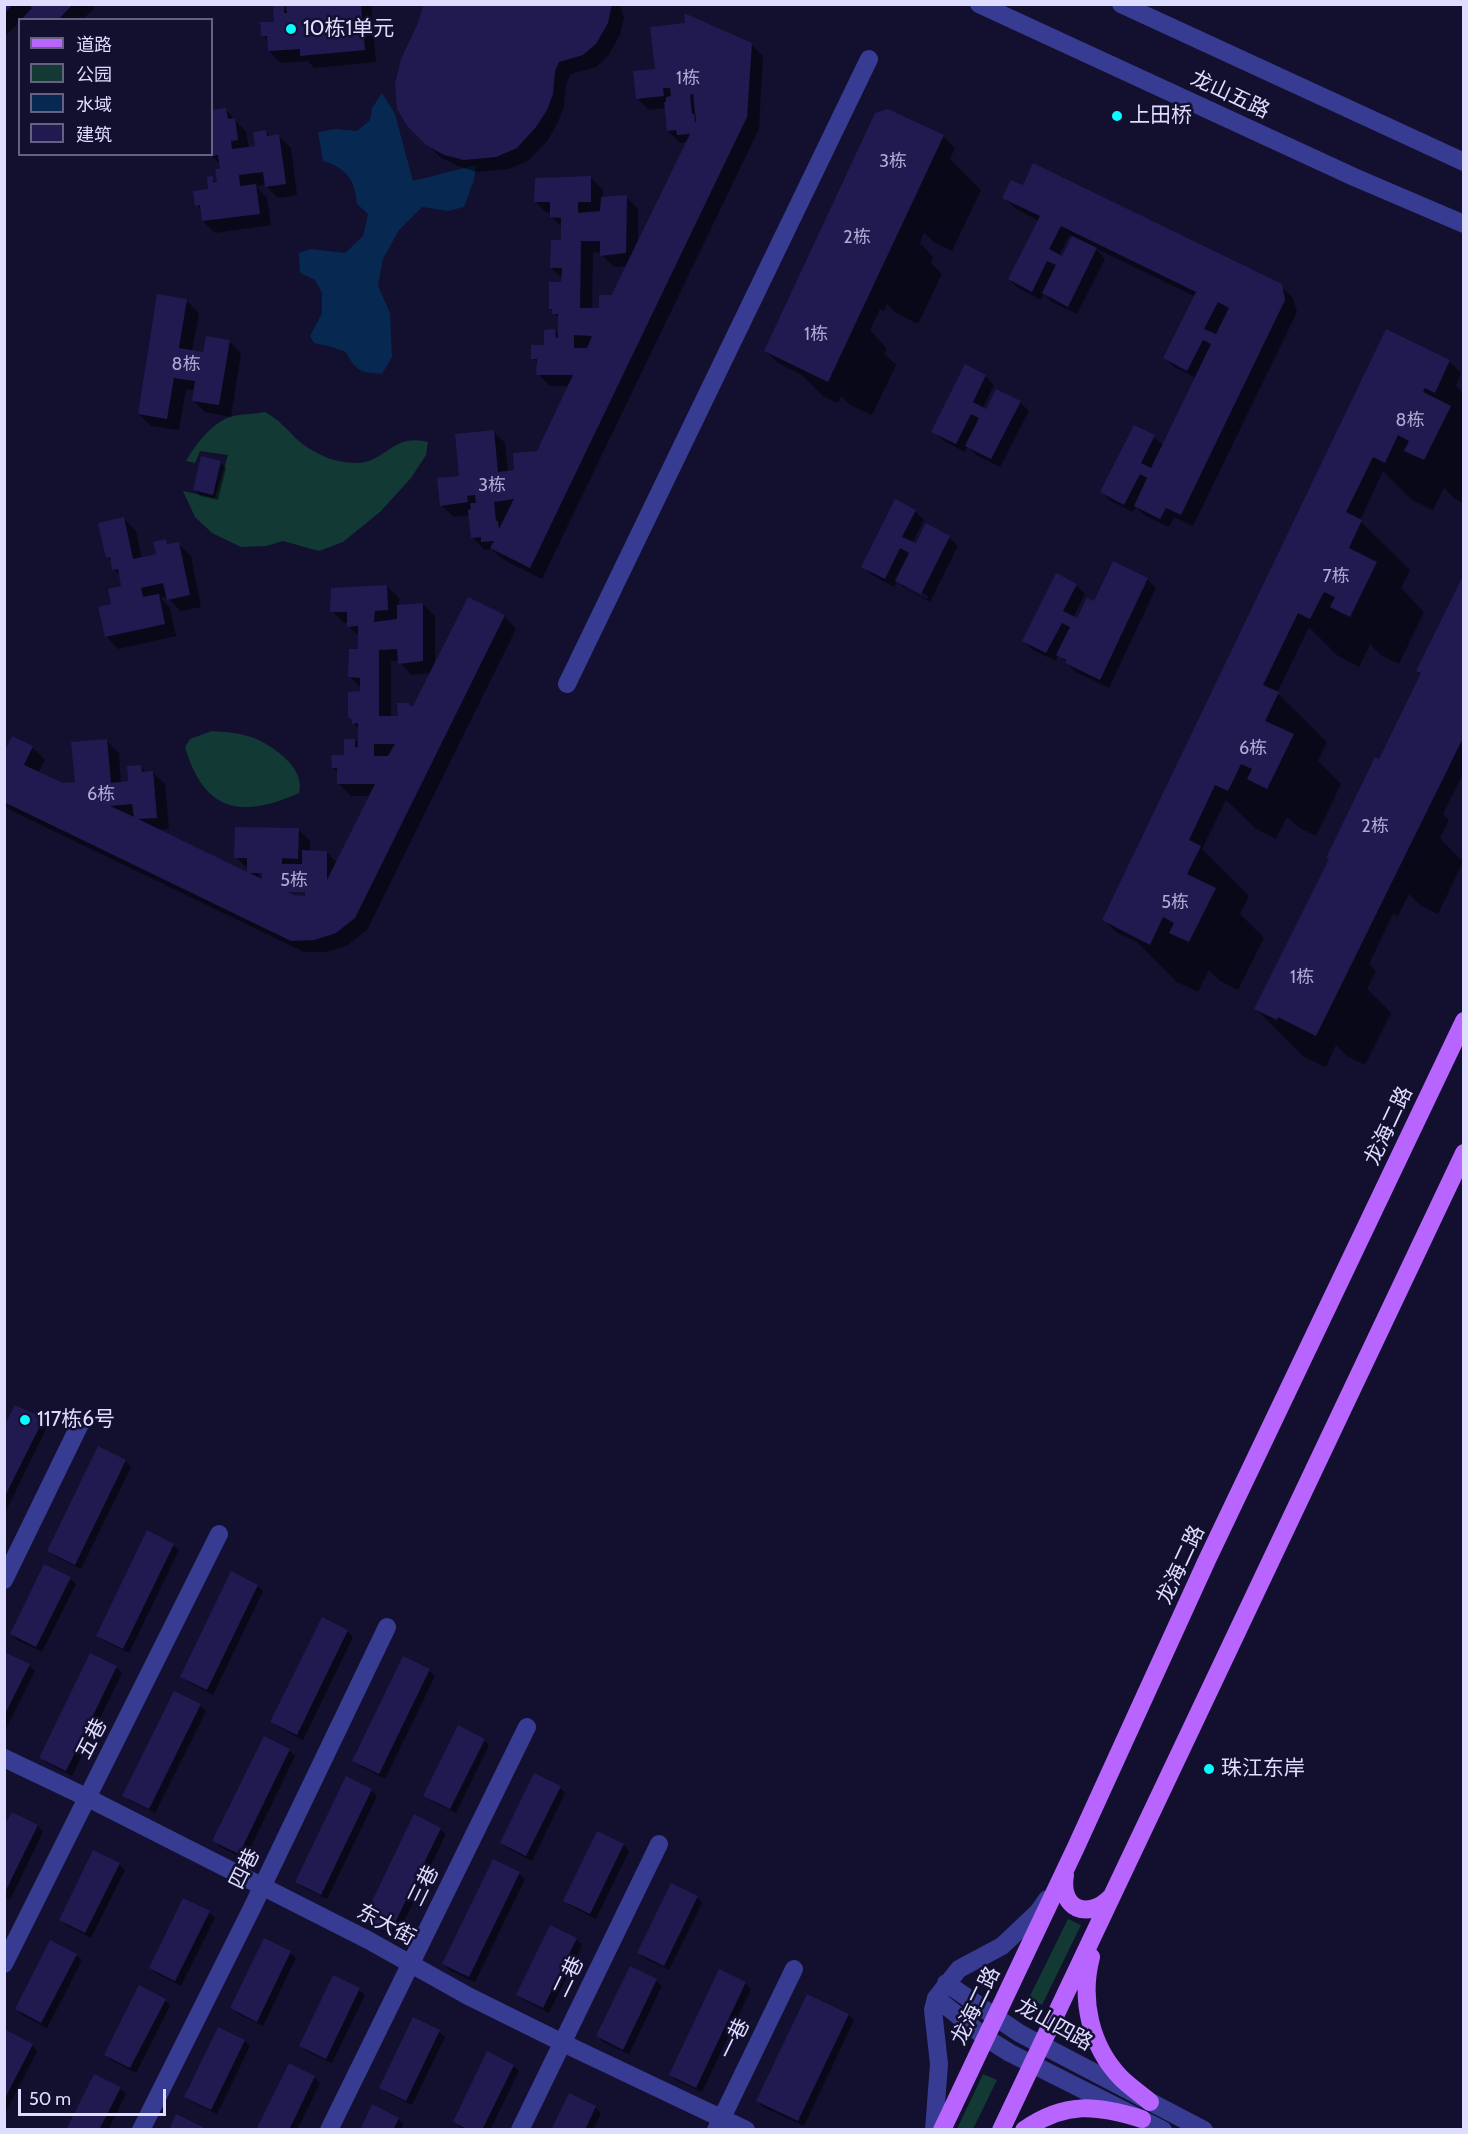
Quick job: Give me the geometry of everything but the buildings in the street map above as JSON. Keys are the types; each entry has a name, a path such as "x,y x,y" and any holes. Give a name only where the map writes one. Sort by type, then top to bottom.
{"main road":[{"name":"龙海二路","path":"942,2130 996,2019 1207,1560 1464,1021"},
{"path":"1001,2130 1464,1153"},
{"path":"1067,1866 1065,1896 1076,1907 1090,1911 1098,1908 1113,1896"},
{"path":"1113,1896 1095,1942 1087,1972 1088,2012 1099,2046 1108,2062 1121,2078 1150,2102"},
{"path":"1024,2130 1046,2116 1065,2110 1094,2107 1142,2119"}],"street":[{"name":"龙山五路","path":"979,4 1354,177 1464,224"},
{"name":"龙山五路","path":"1121,4 1464,162"},
{"path":"567,684 868,60"},
{"path":"4,1580 81,1422"},
{"name":"五巷","path":"4,1964 219,1534"},
{"name":"四巷","path":"141,2130 387,1627"},
{"name":"三巷","path":"329,2130 527,1727"},
{"name":"东大街","path":"4,1758 369,1940 468,1996 719,2124 746,2130"},
{"name":"二巷","path":"520,2130 659,1844"},
{"path":"934,2130 939,2064 933,2010 936,1998 959,1969 1002,1946 1038,1912 1067,1866"},
{"name":"一巷","path":"719,2124 794,1969"},
{"name":"龙山四路","path":"946,1983 996,2019 1204,2130"},
{"name":"龙山四路","path":"936,1998 986,2038 1163,2130"}],"green space":[{"path":"265,412 280,422 303,444 328,458 348,462 365,462 402,442 418,440 428,442 426,455 411,478 380,512 343,542 319,551 283,541 266,546 241,547 212,533 195,517 183,491 215,498 228,455 200,451 195,463 186,461 194,448 218,423 233,416"},
{"path":"212,731 249,736 271,747 293,767 300,784 299,793 259,806 242,807 227,804 214,797 193,769 185,747 190,739"},
{"path":"1068,1919 1081,1925 1042,2005 1029,1998"},
{"path":"983,2074 997,2080 973,2129 957,2129"}],"water":[{"path":"382,93 395,114 413,181 476,165 474,180 464,207 448,211 422,207 399,230 383,259 378,286 390,313 392,357 382,374 360,370 346,352 314,343 310,336 322,313 322,293 315,280 300,273 299,253 311,249 345,253 363,236 368,214 357,204 354,188 348,176 338,167 323,161 318,132 335,129 357,131 370,120 372,108"}],"place":[{"name":"10栋1单元","path":"291,29"},
{"name":"上田桥","path":"1117,116"},
{"name":"117栋6号","path":"25,1420"},
{"name":"珠江东岸","path":"1209,1769"}]}
